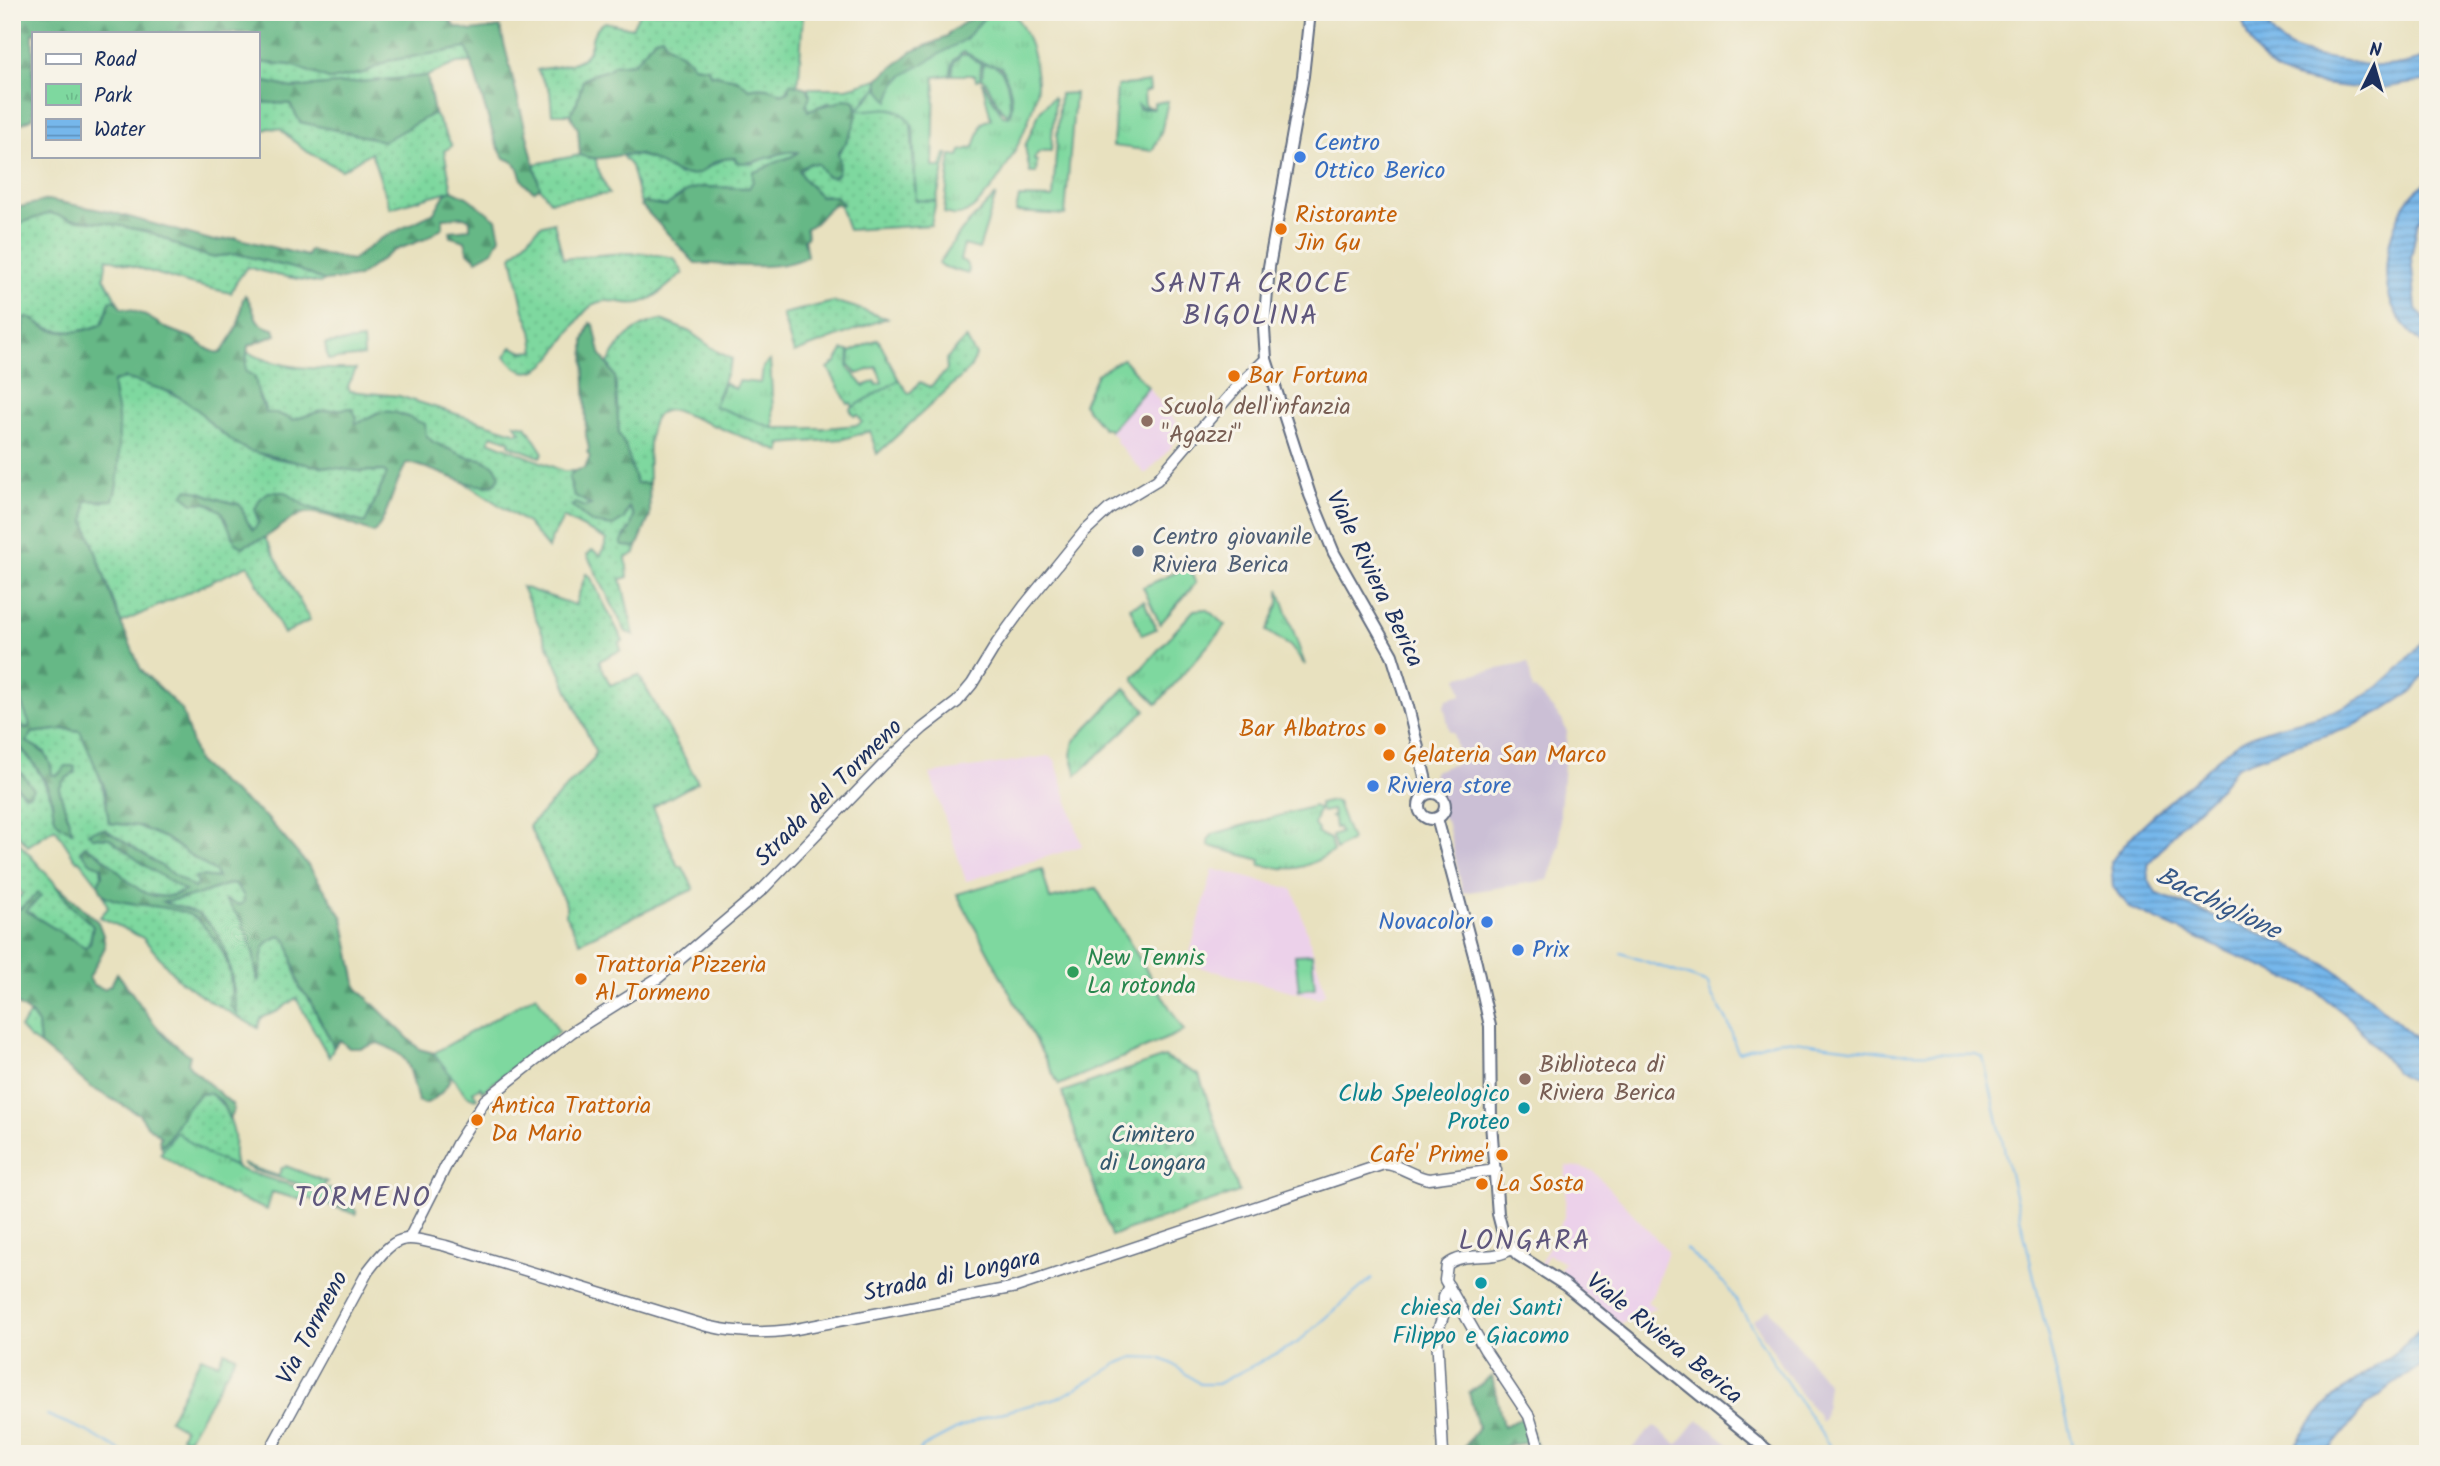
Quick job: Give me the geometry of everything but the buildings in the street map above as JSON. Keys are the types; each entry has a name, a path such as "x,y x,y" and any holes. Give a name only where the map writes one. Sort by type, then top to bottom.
{"main road":[{"name":"Viale Riviera Berica","path":"1310,12 1304,76 1269,267 1264,329 1266,359 1310,495 1334,553 1392,655 1429,793"},
{"name":"Viale Riviera Berica","path":"1429,793 1437,794 1445,804 1443,812 1437,818 1427,818 1419,808 1420,800 1429,793"},
{"name":"Viale Riviera Berica","path":"1437,818 1479,974 1490,1026 1491,1113 1498,1214 1505,1241 1526,1261 1565,1285 1772,1454"}],"street":[{"name":"Strada del Tormeno","path":"410,1237 457,1144 485,1100 572,1032 658,978 763,889 884,764 923,728 957,702 1024,606 1084,532 1109,509 1157,480 1237,387 1266,359"},
{"name":"Strada di Longara","path":"410,1237 720,1329 759,1334 1016,1287 1384,1164 1390,1164 1418,1178 1429,1179 1496,1170"},
{"name":"Via Tormeno","path":"268,1454 368,1271 396,1242 410,1237"},
{"path":"1511,1249 1504,1253 1451,1261 1445,1272 1445,1280 1485,1350 1528,1416 1541,1454"},
{"path":"1443,1454 1437,1333 1443,1316 1444,1296 1450,1286"}],"shaded area":[{"name":"Scuola dell'infanzia \"Agazzi\"","path":"1148,387 1185,433 1144,473 1116,442 1117,439 1110,431"},
{"path":"1528,663 1533,690 1536,690 1562,720 1567,732 1560,810 1560,844 1548,880 1463,893 1447,821 1444,820 1433,784 1434,771 1460,762 1444,706 1447,699 1462,695 1458,677"},
{"path":"1049,756 1055,760 1082,846 966,881 930,774"},
{"path":"1213,869 1292,889 1326,993 1318,998 1187,964"},
{"path":"1566,1166 1593,1171 1668,1251 1653,1294 1647,1302 1656,1308 1621,1324 1568,1282 1560,1271 1564,1262 1548,1255 1543,1265 1540,1264 1565,1215"},
{"path":"1769,1309 1828,1384 1824,1419 1821,1422 1753,1320"},
{"path":"1698,1419 1741,1454 1633,1454 1629,1451 1654,1426 1677,1445"}],"green space":[{"path":"12,12 461,12 448,17 454,26 471,31 500,27 540,188 534,191 525,184 517,165 504,158 495,141 467,48 388,61 364,73 331,80 291,65 259,62 259,32 32,32 32,118 12,128"},
{"path":"640,12 803,12 797,84 790,84 788,91 782,94 766,88 749,89 693,66 665,43 645,51 634,63 614,65 583,80 577,102 570,114 552,114 550,91 537,70 582,59 589,51 593,35 599,26 605,22 632,28"},
{"path":"980,12 989,12 966,39 904,75 895,85 889,101 884,96 878,79 911,52 947,37"},
{"path":"989,12 1013,12 1023,28 1035,64 1035,98 1013,155 989,191 977,205 962,214 952,215 944,213 951,155 959,156 961,151 974,147 982,123 991,119 982,81 1003,116 1009,117 1011,111 1011,91 1001,67 981,62 963,52 953,61 950,75 935,77 933,167 941,167 945,154 948,154 936,201 916,200 913,127 907,118 895,109 857,110 878,88 889,101 895,85 904,75 966,39"},
{"path":"662,36 669,46 686,57 693,66 708,68 710,74 737,79 749,89 766,88 782,94 788,91 790,83 807,88 810,96 806,105 808,111 844,99 854,100 856,120 838,153 838,173 834,177 826,176 818,164 810,163 799,170 820,196 836,196 843,204 835,204 806,228 807,238 804,239 807,256 796,261 768,266 695,263 641,205 644,202 666,206 689,190 701,187 749,188 753,181 753,172 798,152 781,153 744,163 736,162 735,158 724,159 694,175 677,173 640,155 595,158 580,155 578,129 570,114 577,102 583,80 614,65 634,63 655,38"},
{"path":"468,48 472,62 457,63 427,76 292,88 259,80 259,62 291,65 310,71 378,65 387,61"},
{"path":"961,55 968,55 981,64 980,79 976,80 975,75 952,75 954,62"},
{"path":"983,64 995,66 1003,74 1010,96 1008,115 1001,109 982,79"},
{"path":"427,76 434,113 384,141 300,122 290,104 259,102 259,80 292,88"},
{"path":"878,79 878,88 866,98 862,110 889,108 901,113 911,123 916,200 936,201 931,225 848,230 840,206 843,204 827,195 820,196 799,170 810,163 818,164 825,172 840,162 838,153 854,125 857,105 827,103 807,111 806,105 810,96 807,88 847,88"},
{"path":"1149,82 1150,90 1144,92 1145,107 1152,107 1143,108 1138,105 1139,109 1154,109 1154,103 1168,101 1161,133 1152,151 1113,146 1117,86"},
{"path":"1075,93 1065,215 1016,212 1019,197 1053,198 1060,94"},
{"path":"1053,97 1055,100 1051,151 1038,153 1034,160 1037,161 1036,173 1030,173 1025,146 1040,111"},
{"path":"259,102 290,104 383,141 434,113 452,146 444,151 452,190 390,208 371,152 342,170 304,150 280,129 269,128 259,133"},
{"path":"789,151 799,152 767,169 749,188 701,187 689,190 666,206 644,202 641,205 631,166 622,156 637,155 652,159 678,175 700,172 726,159 736,159 749,164"},
{"path":"580,155 596,159 609,194 550,201 540,188 534,164"},
{"path":"452,190 467,197 496,219 500,237 493,251 477,260 468,252 465,241 451,237 450,231 470,229 470,220 464,217 443,218 443,227 425,239 393,251 358,277 325,281 300,270 238,254 210,257 183,248 153,233 108,223 71,219 50,213 12,226 12,209 48,200 111,212 214,241 236,238 307,256 310,250 352,260 380,239 434,213 446,192"},
{"path":"996,195 979,249 964,245 960,260 965,262 969,269 968,274 941,266 939,263 962,230"},
{"path":"50,213 153,233 183,248 210,257 238,254 300,270 325,281 320,283 247,267 231,293 190,284 107,258 104,277 117,301 111,300 102,325 69,332 37,323 23,325 21,362 12,385 12,226"},
{"path":"554,222 563,259 618,254 660,255 674,258 683,273 657,295 645,301 634,304 607,301 596,303 585,311 543,366 531,372 519,369 505,356 512,347 523,352 535,351 512,256 540,226"},
{"path":"245,295 261,324 274,329 276,335 248,346 245,371 255,377 259,398 266,413 276,413 293,420 321,411 352,408 357,418 355,423 381,412 394,412 425,424 426,435 433,442 495,466 500,476 495,484 475,485 407,463 374,533 330,516 305,513 264,538 243,547 236,544 222,512 208,503 193,503 183,495 188,489 239,504 253,530 259,522 255,509 260,499 268,492 285,492 307,507 365,523 387,474 384,471 310,465 249,451 232,441 199,411 173,393 125,378 113,382 118,416 119,459 113,500 86,501 85,521 119,618 141,670 182,710 197,761 268,819 311,869 343,918 357,988 419,1049 434,1053 451,1076 441,1093 425,1104 418,1101 411,1072 398,1053 378,1043 362,1048 349,1048 340,1040 334,1047 308,997 300,989 288,942 281,936 264,947 258,982 253,951 242,921 225,900 239,905 244,902 244,896 236,885 228,884 197,895 163,902 198,914 217,934 228,959 237,1013 230,1006 231,982 225,958 218,944 200,922 175,910 121,901 103,894 98,884 102,867 91,863 80,851 85,846 110,863 131,884 154,896 168,896 185,891 144,865 109,838 93,837 88,833 105,829 194,888 198,883 195,877 218,878 215,872 165,838 138,826 109,823 104,786 80,731 65,729 31,733 27,742 45,755 52,775 58,775 66,766 75,766 74,773 64,780 59,789 72,831 62,827 55,818 51,795 44,779 30,758 12,739 12,717 18,725 26,728 30,725 17,692 16,662 22,631 12,604 12,385 18,367 26,317 53,330 81,331 102,324 111,300 117,301 121,308 139,313 221,353 237,327"},
{"path":"833,302 887,318 794,353 782,314"},
{"path":"661,320 690,332 732,359 714,406 774,428 858,425 862,422 850,409 899,380 909,394 920,382 930,387 947,370 946,359 966,338 976,356 970,369 877,454 870,431 843,439 781,444 781,452 682,413 663,411 655,418 650,435 649,483 636,483 619,434 615,377 608,363 618,347 636,329"},
{"path":"590,323 594,325 600,353 615,377 619,434 636,483 649,483 650,516 637,547 623,546 621,543 634,516 629,507 624,519 613,526 592,523 572,506 575,503 585,507 591,505 574,495 569,478 574,471 585,468 590,457 586,435 584,341"},
{"path":"878,339 899,380 853,407 851,403 848,404 828,368 836,362 843,350 849,351 848,368 864,386 875,381 877,385 882,383 877,367 857,374 849,365 850,352"},
{"path":"363,340 364,356 328,360 325,344"},
{"path":"247,352 287,365 356,369 348,386 350,391 399,396 517,433 521,432 515,424 526,426 543,453 540,457 492,435 489,441 563,471 574,471 569,478 574,495 591,505 572,506 592,523 628,507 634,515 631,527 624,536 624,546 637,547 635,553 626,558 628,577 621,579 634,635 626,632 587,555 592,550 601,555 607,540 563,517 548,548 527,523 462,481 489,486 482,459 437,445 427,436 424,424 378,412 360,423 355,423 351,408 321,411 293,420 276,413 266,413 245,371"},
{"path":"1123,359 1148,387 1110,431 1103,428 1083,404 1097,374"},
{"path":"770,360 774,428 714,406 724,383 735,389 739,381 761,383 763,367"},
{"path":"125,378 183,399 227,437 254,452 292,461 363,471 384,471 387,474 365,523 307,507 285,492 256,515 259,522 254,531 239,504 227,503 201,492 183,495 219,509 226,517 233,536 243,547 250,541 265,538 310,620 284,634 248,565 121,623 85,521 86,500 104,502 118,431 113,382"},
{"path":"1188,567 1196,583 1160,624 1143,587"},
{"path":"586,574 590,576 623,641 619,643 621,650 599,661 610,685 639,675 698,782 653,807 678,867 682,866 694,889 580,942 566,916 566,905 529,826 594,759 595,751 522,587 575,605"},
{"path":"1279,589 1305,665 1290,646 1267,631 1279,603"},
{"path":"1144,601 1156,629 1142,635 1130,607"},
{"path":"12,604 22,631 16,662 17,691 31,725 26,728 18,725 12,717"},
{"path":"1206,609 1226,625 1157,704 1134,681 1134,677 1194,610"},
{"path":"1125,688 1146,710 1077,775 1071,755 1074,741"},
{"path":"65,729 80,731 86,742 103,787 109,823 138,826 165,838 215,872 219,878 196,878 198,883 194,888 105,830 93,837 109,838 186,891 165,897 140,893 99,853 102,876 98,884 81,862 75,859 55,828 28,846 12,828 12,781 24,795 24,776 12,764 12,739 40,775 55,818 72,831 59,789 64,780 74,773 52,775 45,752 27,742 31,733"},
{"path":"12,764 33,788 30,794 25,795 12,781"},
{"path":"1337,802 1351,840 1336,850 1332,836 1340,833 1331,817 1334,816 1332,810 1323,812 1319,809 1314,825 1317,833 1330,839 1333,852 1298,868 1260,865 1261,860 1209,846 1208,840 1213,834 1314,806 1317,808 1320,807 1319,804"},
{"path":"12,835 93,926 89,944 85,948 25,910 35,903 34,896 21,908 12,910 12,893 20,897 22,893 12,885"},
{"name":"New Tennis La rotonda","path":"1042,869 1050,899 1096,888 1184,1031 1059,1085 957,894"},
{"path":"229,884 235,885 244,896 245,902 239,905 226,901 242,921 253,951 257,980 264,947 274,938 281,936 288,941 300,989 308,997 334,1047 329,1057 296,998 278,1011 261,1018 258,1028 211,1002 178,979 143,938 100,917 108,908 103,894 177,910 197,919 218,944 225,958 231,982 230,1006 237,1012 230,973 226,956 211,928 199,917 160,903 197,895"},
{"path":"56,886 98,922 103,935 105,947 89,978 93,985 104,989 111,985 117,973 158,1028 190,1055 188,1063 191,1068 232,1104 234,1110 229,1119 221,1101 209,1093 200,1094 188,1106 161,1145 161,1137 139,1114 92,1088 40,1045 38,1024 32,1015 12,1001 12,910 21,908 38,893 41,896 26,911 85,947 90,944 93,926 69,904"},
{"path":"1312,954 1315,988 1299,990 1295,955"},
{"path":"536,995 559,1032 483,1091 480,1087 473,1092 477,1098 466,1095 434,1053"},
{"path":"30,1014 38,1024 40,1045 20,1028"},
{"name":"Cimitero di Longara","path":"1164,1057 1199,1075 1239,1192 1111,1236 1062,1092"},
{"path":"209,1093 223,1106 231,1122 236,1167 208,1155 176,1132 163,1150 161,1145 188,1106 200,1094"},
{"path":"176,1132 208,1155 244,1171 319,1194 329,1188 341,1200 337,1200 335,1205 349,1209 350,1206 356,1214 304,1197 302,1200 272,1192 267,1210 235,1197 235,1194 232,1196 198,1179 160,1154"},
{"path":"242,1164 278,1176 286,1166 327,1182 322,1188 315,1189 253,1170"},
{"path":"224,1351 236,1356 188,1439 181,1437 184,1429 169,1420 201,1357 218,1363"},
{"path":"1492,1376 1503,1426 1525,1417 1541,1454 1525,1454 1526,1443 1460,1454 1478,1427 1469,1393"}],"water":[{"path":"2241,12 2264,12 2275,36 2295,50 2308,54 2379,66 2397,65 2428,57 2428,80 2368,88 2293,78 2266,63 2248,36"},
{"path":"2428,182 2428,210 2418,221 2411,258 2416,308 2428,323 2428,348 2410,331 2395,311 2389,296 2387,260 2390,240 2404,206 2415,192"},
{"name":"Bacchiglione","path":"2428,634 2428,669 2414,690 2349,728 2237,766 2221,787 2180,826 2148,865 2149,881 2156,893 2298,950 2342,975 2428,1048 2428,1091 2396,1072 2351,1019 2316,991 2130,908 2113,887 2111,862 2150,818 2233,746 2248,737 2350,704 2392,675"},
{"path":"2428,1314 2428,1361 2364,1408 2326,1454 2290,1454 2324,1407 2341,1391 2412,1338"}],"waterway":[{"path":"1621,953 1708,983 1712,996 1729,1024 1739,1052 1785,1040 1894,1053 1975,1054 1983,1057 2075,1454"},
{"path":"1686,1249 1727,1286 1772,1360 1835,1454"},
{"path":"916,1454 923,1447 986,1417 1063,1396 1134,1357 1159,1358 1171,1363 1200,1384 1217,1384 1297,1343 1372,1278"},
{"path":"47,1415 86,1431 126,1454"}],"place":[{"name":"Centro Ottico Berico","path":"1300,157"},
{"name":"Ristorante Jin Gu","path":"1281,229"},
{"name":"Bar Fortuna","path":"1234,376"},
{"name":"Scuola dell'infanzia \"Agazzi\"","path":"1147,421"},
{"name":"Centro giovanile Riviera Berica","path":"1138,551"},
{"name":"Bar Albatros","path":"1380,729"},
{"name":"Gelateria San Marco","path":"1389,755"},
{"name":"Riviera store","path":"1373,786"},
{"name":"Novacolor","path":"1487,922"},
{"name":"Prix","path":"1518,950"},
{"name":"New Tennis La rotonda","path":"1073,972"},
{"name":"Trattoria Pizzeria Al Tormeno","path":"581,979"},
{"name":"Biblioteca di Riviera Berica","path":"1525,1079"},
{"name":"Club Speleologico Proteo","path":"1524,1108"},
{"name":"Antica Trattoria Da Mario","path":"477,1120"},
{"name":"Cafe' Prime'","path":"1502,1155"},
{"name":"La Sosta","path":"1482,1184"},
{"name":"chiesa dei Santi Filippo e Giacomo","path":"1481,1283"}],"district":[{"name":"SANTA CROCE BIGOLINA","path":"1251,300"},
{"name":"TORMENO","path":"363,1198"},
{"name":"LONGARA","path":"1525,1241"}]}
